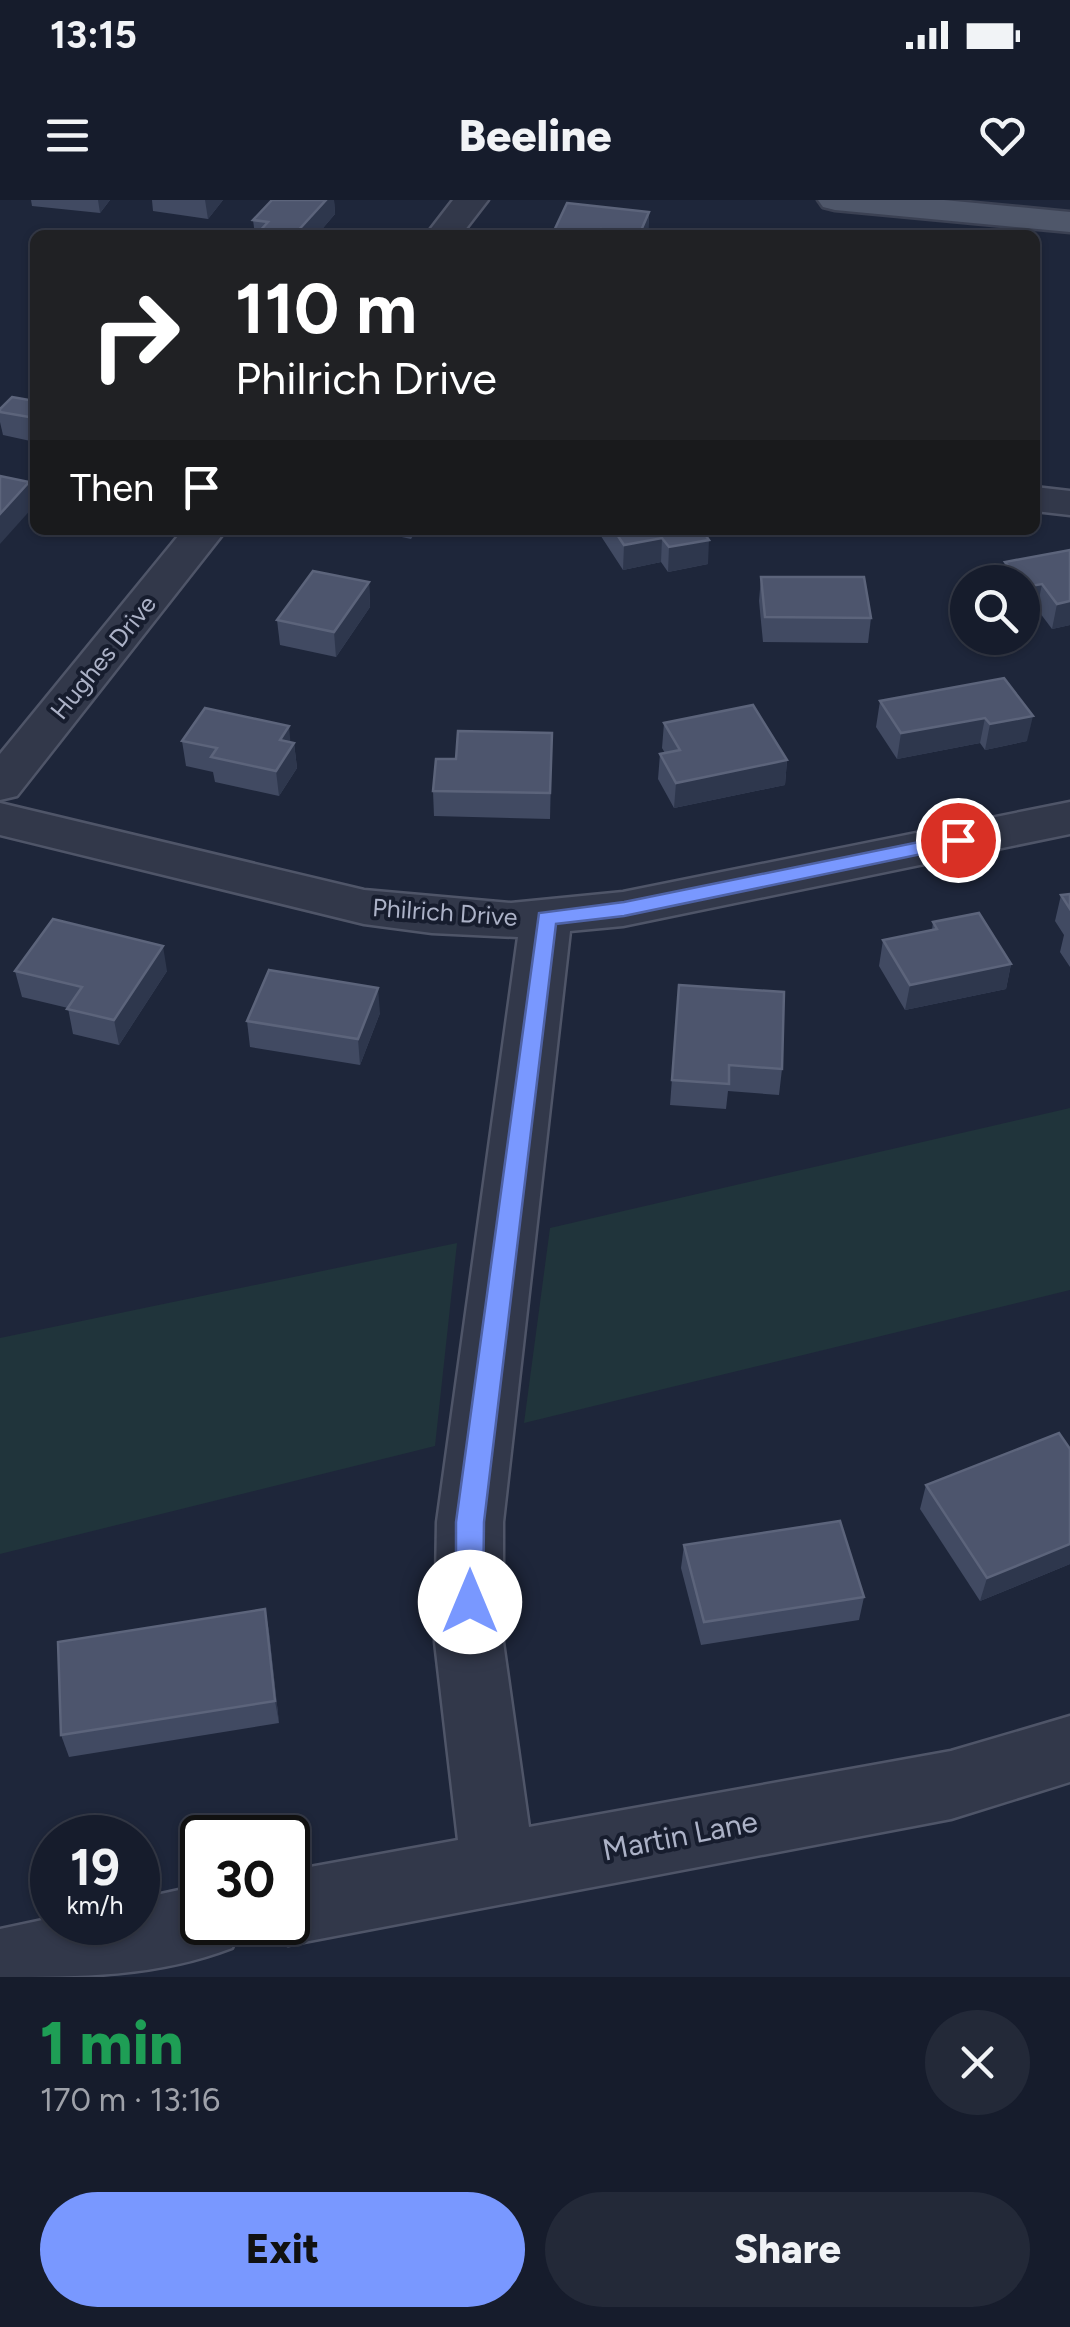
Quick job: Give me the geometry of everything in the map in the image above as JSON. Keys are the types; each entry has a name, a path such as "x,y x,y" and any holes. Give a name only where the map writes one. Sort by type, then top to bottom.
{"main road":[{"path":"835,200 1070,222"}],"street":[{"path":"447,230 471,200"},
{"path":"1040,499 1070,502"},
{"name":"Hughes Drive","path":"0,784 201,535"},
{"name":"Philrich Drive","path":"0,819 364,907 432,916 546,918 624,909 1070,818"},
{"path":"498,1870 469,1642 470,1522 546,918"},
{"name":"Martin Lane","path":"310,1904 950,1785 1070,1750"},
{"path":"0,1966 180,1928"}],"shaded area":[{"path":"1070,1108 1070,1290 524,1423 550,1228"},
{"path":"457,1243 435,1446 0,1554 0,1338"}],"building":[{"path":"272,200 326,200 299,230 261,230 268,222 253,220"},
{"path":"567,203 649,212 641,230 554,230"},
{"path":"12,397 30,400 30,417 0,409"},
{"path":"0,476 29,482 0,514"},
{"path":"617,535 706,535 709,540 669,547 662,538 624,545"},
{"path":"1070,550 1070,601 1057,604 1040,584 1040,565 1005,562"},
{"path":"313,571 369,582 334,632 277,620"},
{"path":"761,577 864,577 871,618 765,617"},
{"path":"1004,678 1033,716 990,724 985,718 901,733 880,701"},
{"path":"753,705 787,760 676,783 660,754 680,750 664,723"},
{"path":"205,708 289,726 280,740 294,743 276,771 211,757 217,748 182,741"},
{"path":"458,731 552,733 550,793 433,791 436,759 456,759"},
{"path":"1070,894 1070,909 1061,895"},
{"path":"979,913 1011,964 910,985 883,940 937,929 933,922"},
{"path":"53,919 163,946 114,1020 67,1009 82,987 15,971"},
{"path":"269,970 378,988 358,1039 247,1021"},
{"path":"679,985 784,992 782,1069 729,1065 729,1084 672,1080"},
{"path":"1059,1433 1070,1449 1070,1544 987,1578 926,1485"},
{"path":"840,1521 864,1597 704,1622 684,1545"},
{"path":"265,1609 275,1701 61,1735 58,1642"}],"route":[{"path":"470,1602 470,1522 546,918 624,909 958,840"}]}
